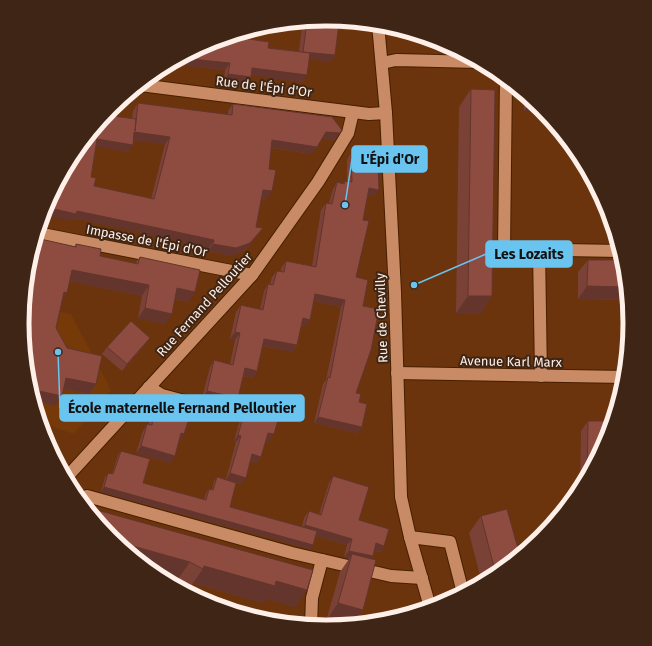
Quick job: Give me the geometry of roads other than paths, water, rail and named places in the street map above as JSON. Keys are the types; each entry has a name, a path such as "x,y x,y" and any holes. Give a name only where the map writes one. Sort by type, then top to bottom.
{"street":[{"name":"Rue de Chevilly","path":"379,31 386,113 402,497 410,537 428,601"},
{"path":"382,63 396,60 466,62"},
{"name":"Rue de l'Épi d'Or","path":"147,86 369,114 386,113"},
{"path":"506,86 504,249 614,251"},
{"name":"Rue Fernand Pelloutier","path":"70,473 252,275 318,182 348,133 353,112"},
{"name":"Impasse de l'Épi d'Or","path":"43,234 252,275"},
{"path":"539,250 541,376"},
{"name":"Avenue Karl Marx","path":"397,373 618,377"},
{"path":"149,387 162,395 226,412"},
{"path":"87,496 322,560 391,576 422,578"},
{"path":"410,537 450,542 462,586"},
{"path":"311,619 312,598 322,560"}],"place":[{"name":"L'Épi d'Or","path":"345,205"},
{"name":"Les Lozaits","path":"414,285"},
{"name":"École maternelle Fernand Pelloutier","path":"58,352"}]}
